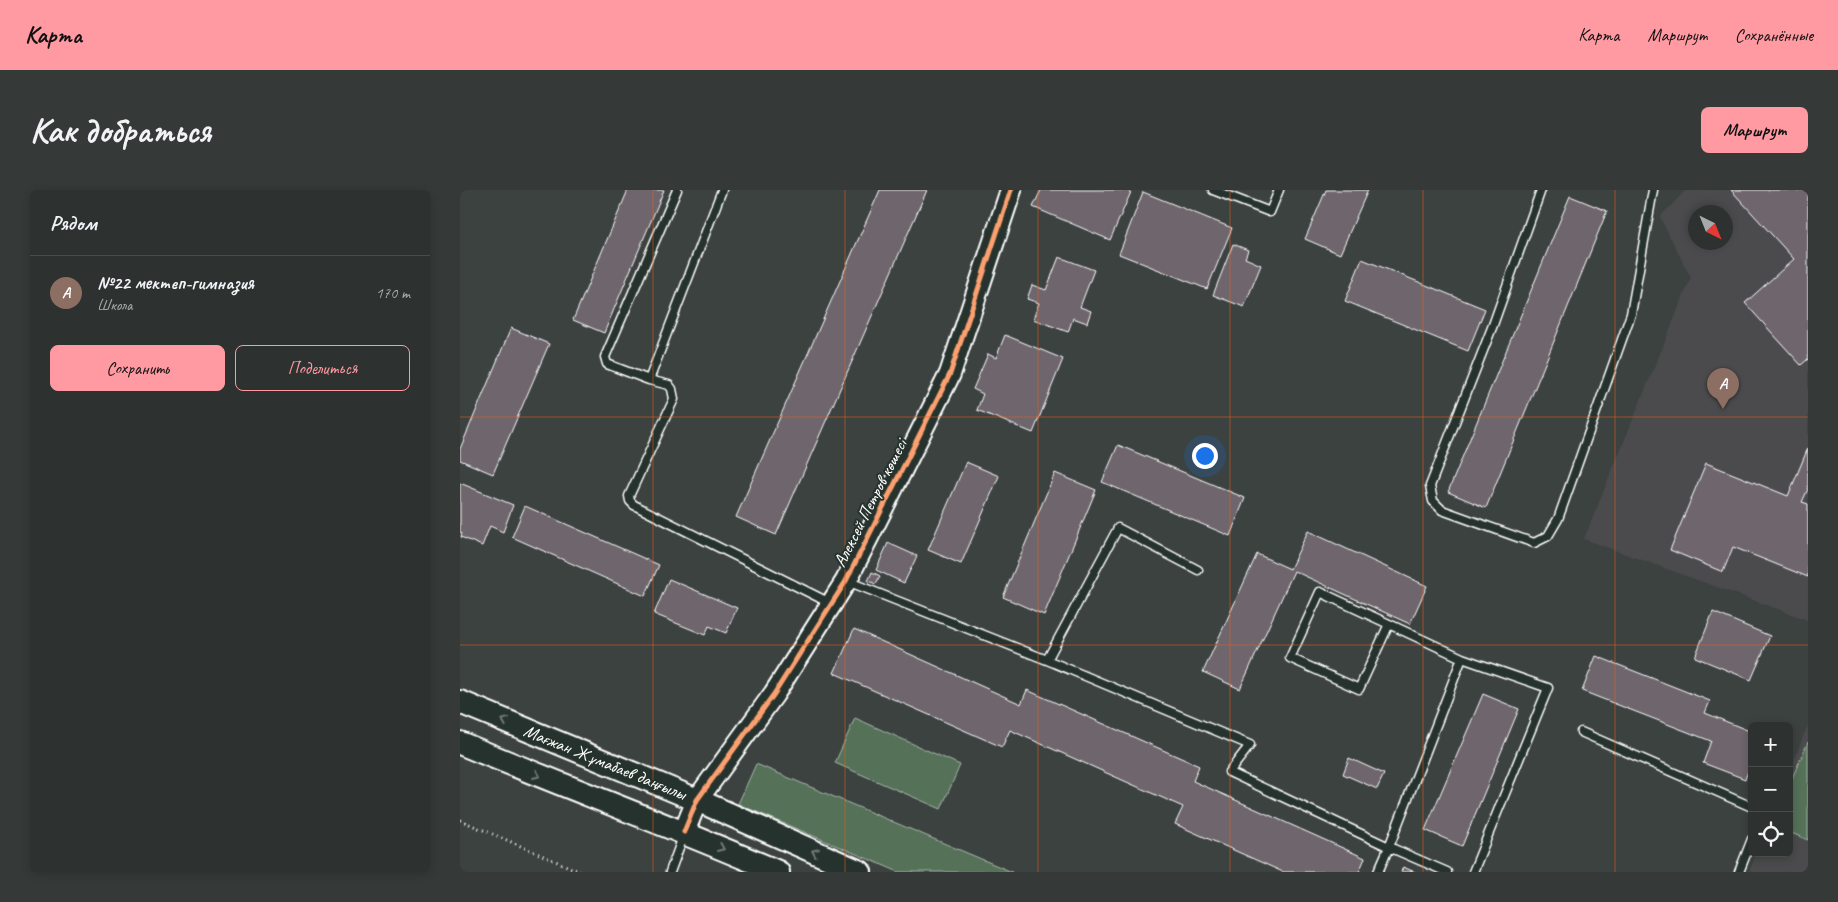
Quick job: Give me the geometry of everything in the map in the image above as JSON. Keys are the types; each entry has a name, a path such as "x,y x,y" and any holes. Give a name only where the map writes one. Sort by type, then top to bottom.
{"main road":[{"name":"Мағжан Жұмабаев даңғылы","path":"460,702 697,800 860,872"},
{"name":"Мағжан Жұмабаев даңғылы","path":"460,743 564,786 684,832 778,872"}],"street":[{"name":"Алексей Петров көшесі","path":"684,832 697,800 774,694 846,581 950,374 1011,190"}],"lane":[{"path":"677,190 605,357 607,364 649,380 669,385 674,399 629,496 630,501 634,505 832,604"},
{"path":"649,380 722,190"},
{"path":"1213,190 1270,212 1279,190"},
{"path":"1541,190 1493,325 1430,486 1433,502 1442,510 1534,544 1548,536 1558,519 1631,314 1653,190"},
{"path":"1047,660 1118,528 1198,570"},
{"path":"846,581 1047,660 1250,745 1229,772 1446,872"},
{"path":"1389,624 1359,690 1290,658 1320,592 1389,624 1462,658 1548,688 1473,872"},
{"path":"1378,872 1462,658"},
{"path":"1580,732 1748,805"},
{"path":"670,872 684,832"},
{"path":"1739,872 1748,848"}],"path":[{"path":"460,820 581,872"}],"shaded area":[{"path":"1686,190 1808,190 1808,620 1584,539 1691,278 1660,217"},
{"path":"1808,725 1808,872 1749,872 1755,857 1793,857 1793,762"}],"green space":[{"path":"855,718 960,765 941,809 835,763"},
{"path":"1808,742 1808,840 1793,834 1793,776"},
{"path":"756,764 1012,872 899,872 738,804"}],"building":[{"path":"628,190 664,190 604,333 573,320"},
{"path":"880,190 927,190 776,535 736,517"},
{"path":"1041,190 1127,190 1131,192 1110,240 1033,207"},
{"path":"1326,190 1368,190 1340,254 1305,239"},
{"path":"1731,190 1796,190 1798,192 1799,190 1808,190 1808,359 1801,365 1745,303 1794,259"},
{"path":"1143,192 1232,228 1207,289 1119,254"},
{"path":"1570,196 1607,211 1486,508 1448,492"},
{"path":"1233,244 1248,250 1245,258 1261,265 1244,307 1213,295"},
{"path":"1059,257 1094,270 1080,307 1091,311 1087,323 1073,318 1068,332 1033,319 1039,303 1027,299 1032,285 1046,290"},
{"path":"1362,259 1485,309 1468,351 1345,301"},
{"path":"511,328 549,344 493,474 460,460 460,449"},
{"path":"1005,335 1063,359 1033,433 977,410 983,394 973,389 988,354 996,358"},
{"path":"1118,445 1245,498 1230,536 1102,482"},
{"path":"1808,448 1808,489 1802,502 1808,504 1808,577 1733,547 1723,572 1670,550 1706,463 1788,496"},
{"path":"966,462 999,476 961,564 928,550"},
{"path":"1055,473 1096,490 1044,615 1003,597"},
{"path":"460,483 513,505 503,532 490,526 482,546 461,537"},
{"path":"525,506 659,565 645,596 512,537"},
{"path":"1308,531 1427,586 1410,624 1294,571 1240,689 1203,672 1257,554 1290,569"},
{"path":"888,543 917,556 904,583 876,570"},
{"path":"872,572 880,576 876,584 868,581"},
{"path":"669,579 737,608 726,633 709,626 705,635 654,614"},
{"path":"1713,612 1770,636 1751,680 1695,657"},
{"path":"854,629 1021,704 1027,690 1199,766 1193,781 1365,858 1359,872 1283,872 1175,824 1183,807 1010,730 1002,747 834,673"},
{"path":"1596,656 1710,701 1705,713 1748,730 1748,772 1745,779 1703,763 1711,741 1582,691"},
{"path":"1483,694 1519,709 1462,846 1425,830"},
{"path":"1349,758 1384,774 1377,789 1343,774"},
{"path":"1403,867 1415,872 1401,872"}],"cycle path":[{"path":"684,832 697,800 774,694 846,581 950,374 1011,190"}],"place":[{"name":"№22 мектеп-гимназия","path":"1723,409"}]}
